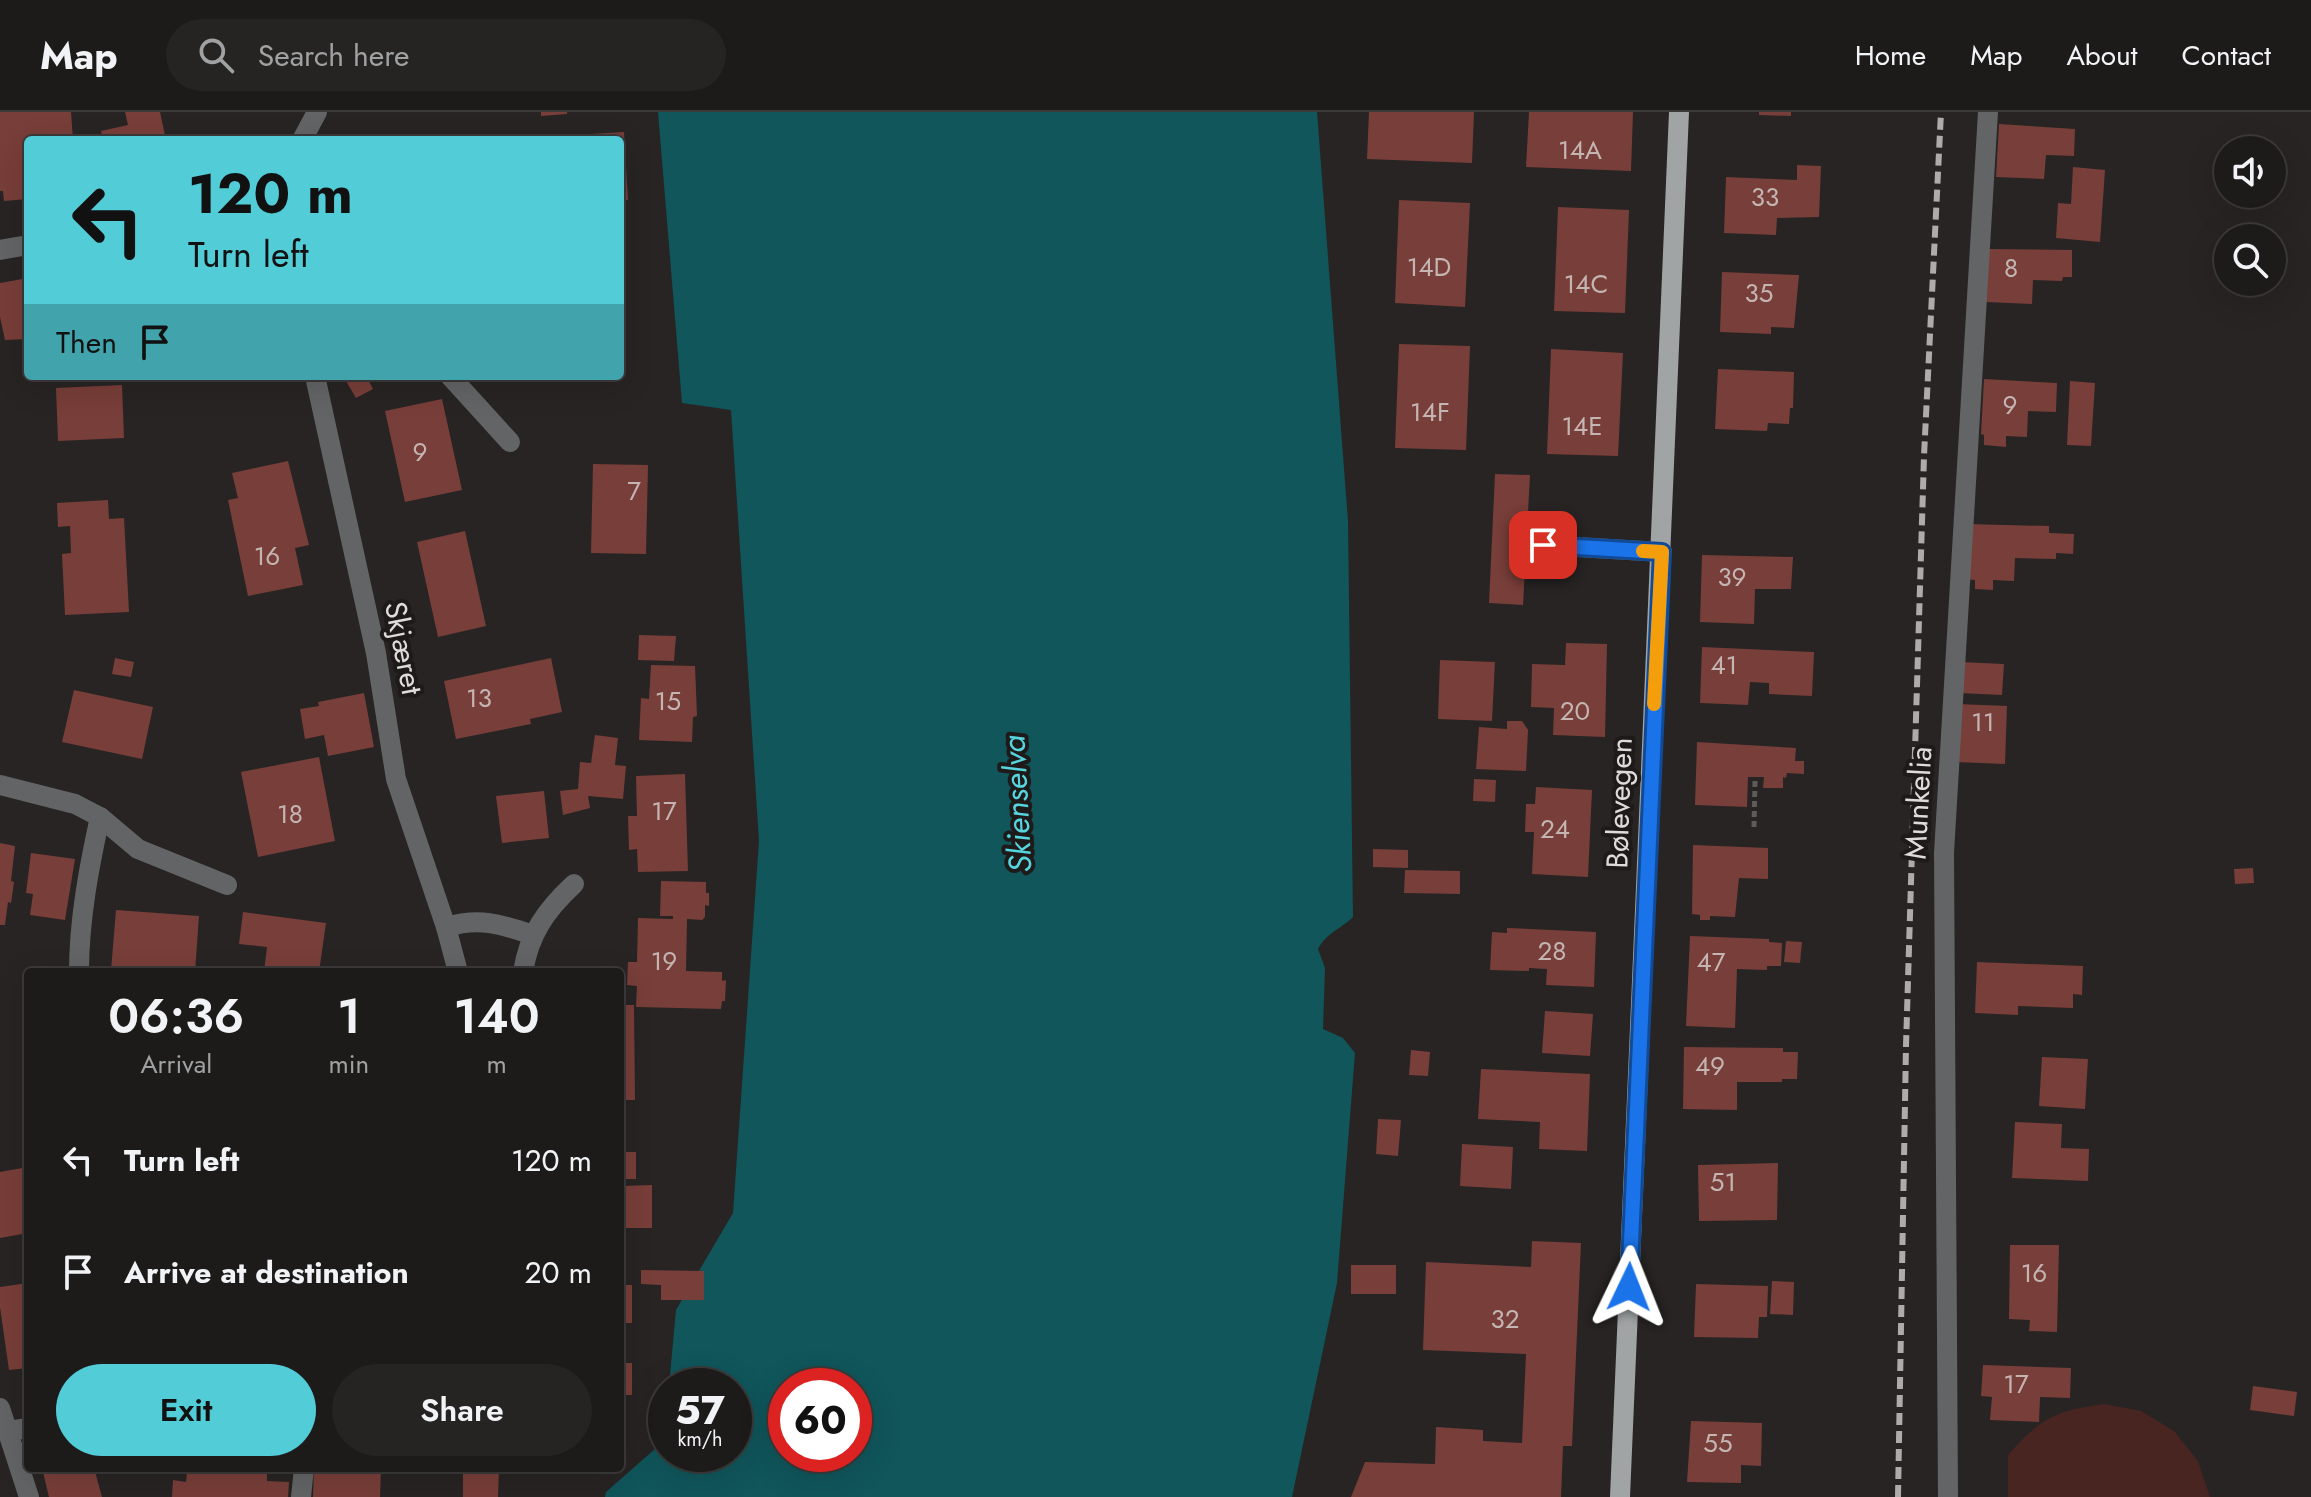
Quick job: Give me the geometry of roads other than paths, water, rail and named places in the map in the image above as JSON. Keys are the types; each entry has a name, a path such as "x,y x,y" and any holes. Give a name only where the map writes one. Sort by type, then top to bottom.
{"main road":[{"name":"Bølevegen","path":"1620,1497 1679,112"}],"street":[{"path":"304,136 317,112"},
{"name":"Munkelia","path":"1948,1497 1944,853 1988,112"},
{"path":"0,250 24,246"},
{"name":"Skjæret","path":"316,380 376,653 396,779 457,968"},
{"path":"454,380 510,442"},
{"path":"1543,545 1662,552"},
{"path":"0,785 75,804 100,817 138,849 227,885"},
{"path":"79,968 90,859 100,817"},
{"path":"524,968 533,935 551,905 574,884"},
{"path":"446,927 465,922 496,923 533,935"},
{"path":"0,1408 18,1429 24,1466"},
{"path":"25,1472 29,1497"},
{"path":"301,1497 304,1472"}],"water":[{"name":"Skienselva","path":"658,112 1317,112 1348,521 1353,917 1329,935 1318,949 1325,968 1323,1029 1343,1038 1355,1053 1337,1283 1292,1497 605,1497 606,1492 648,1455 648,1472 752,1472 752,1368 671,1368 676,1310 733,1213 759,841 731,410 682,403"}],"railway":[{"path":"1898,1497 1906,1046 1924,456 1941,112"}]}
